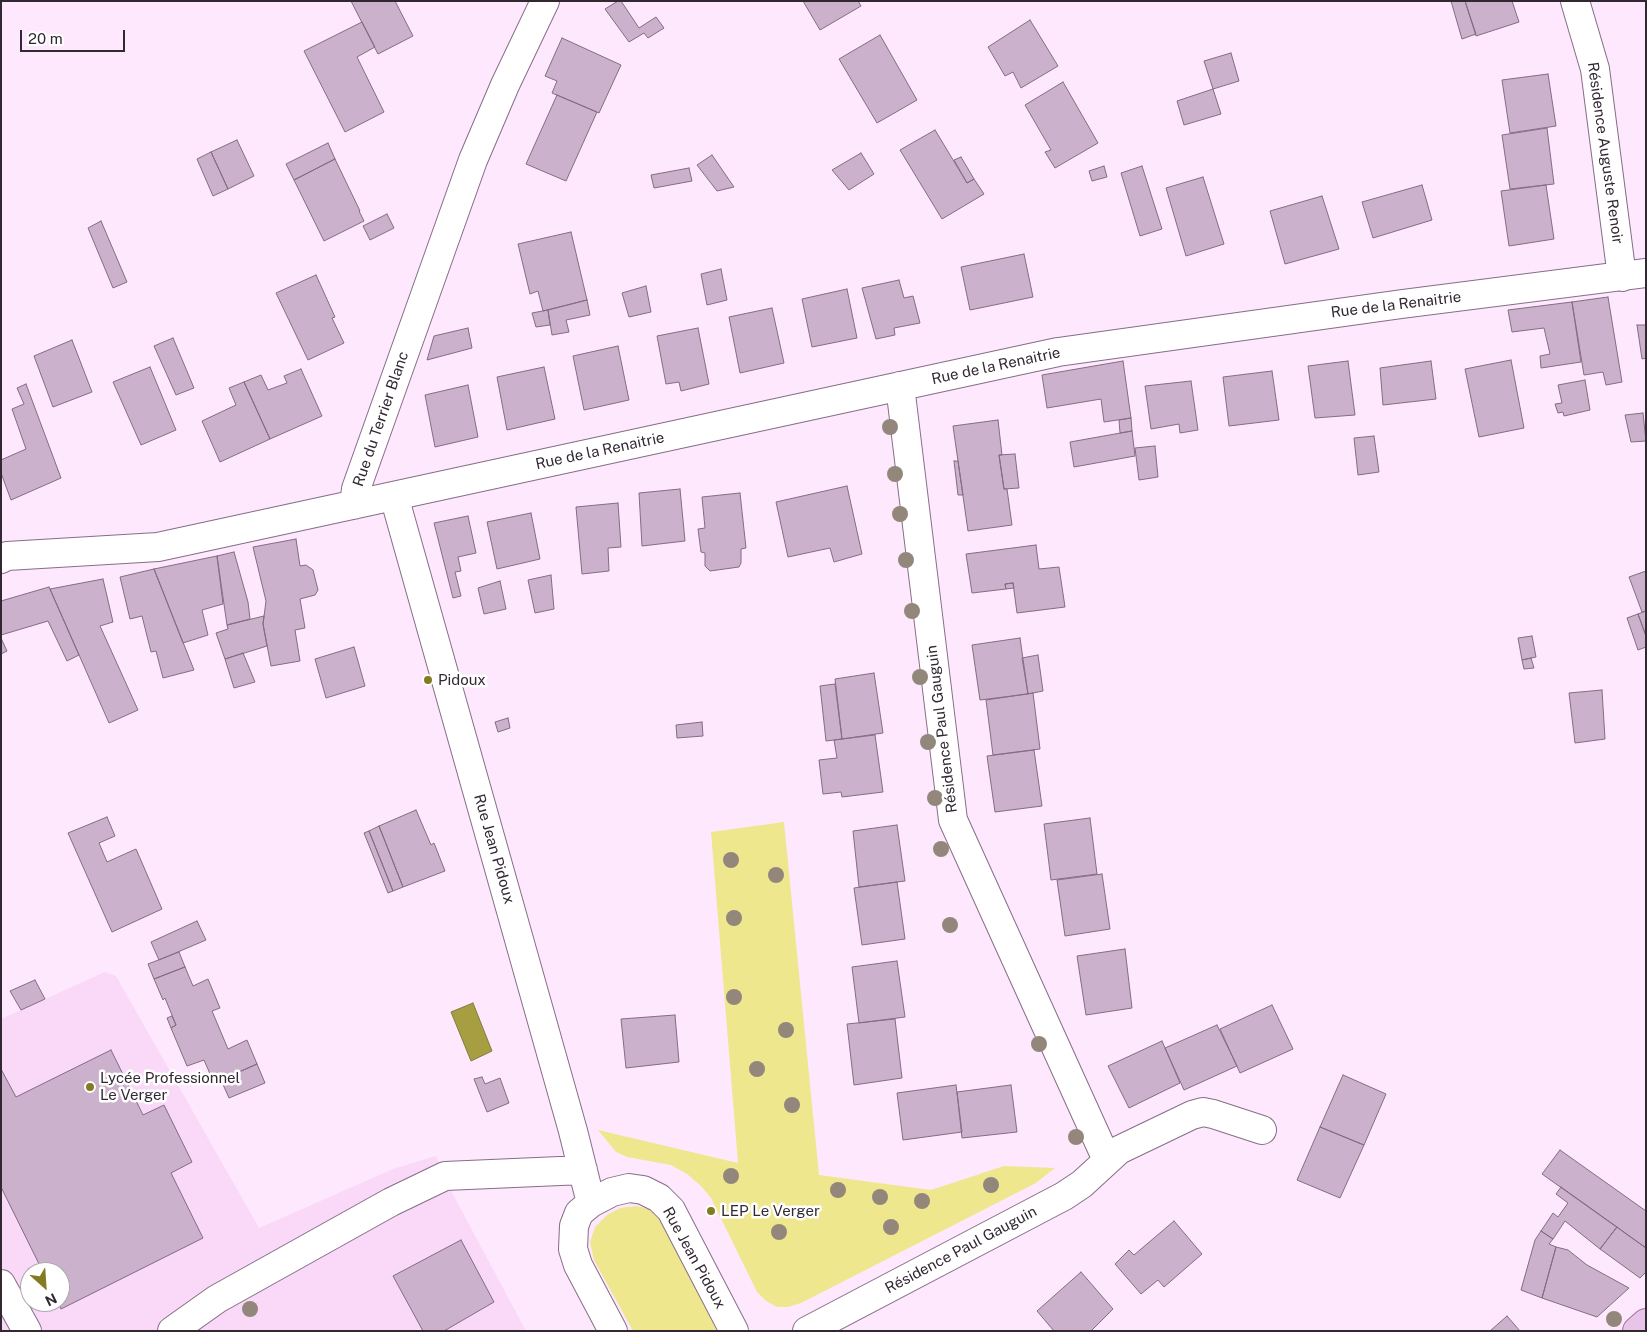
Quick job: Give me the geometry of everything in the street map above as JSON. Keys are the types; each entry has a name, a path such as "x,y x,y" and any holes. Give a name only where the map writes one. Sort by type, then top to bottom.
{"main road":[{"path":"1637,1331 1646,1323"}],"street":[{"name":"Rue du Terrier Blanc","path":"3,557 158,548 354,504 359,479 473,160 504,85 545,1"},
{"name":"Résidence Auguste Renoir","path":"1575,1 1594,69 1634,275"},
{"name":"Rue de la Renaitrie","path":"354,504 1058,352 1402,304 1634,275"},
{"name":"Résidence Paul Gauguin","path":"900,386 953,820 1107,1160"},
{"name":"Rue Jean Pidoux","path":"394,496 428,611 591,1202"},
{"name":"Résidence Paul Gauguin","path":"807,1331 1064,1196 1082,1184 1119,1150 1192,1115 1203,1112 1213,1114 1262,1130"},
{"path":"172,1331 217,1299 391,1202 444,1176 583,1170"},
{"name":"Rue Jean Pidoux","path":"613,1331 578,1265 573,1249 574,1226 579,1213 591,1202 612,1192 629,1188 643,1190 658,1198 671,1210 734,1331"},
{"path":"1,1284 27,1331"}],"shaded area":[{"path":"784,822 819,1175 931,1190 1004,1166 1055,1168 1036,1183 801,1303 788,1307 777,1307 766,1301 757,1292 711,1198 701,1186 687,1174 671,1165 627,1157 616,1152 598,1130 738,1163 711,832"},
{"name":"Lycée Professionnel Le Verger","path":"105,972 116,976 259,1228 393,1169 436,1156 450,1189 526,1331 1,1331 1,1019"},
{"path":"473,1003 492,1051 471,1061 451,1012"},
{"path":"637,1206 652,1210 665,1223 711,1312 716,1331 633,1331 594,1260 590,1242 595,1227 607,1215 620,1208"}],"building":[{"path":"351,1 395,1 413,36 378,54"},
{"path":"621,1 639,28 656,17 664,28 648,38 644,33 629,42 605,9"},
{"path":"803,1 858,1 861,6 820,30"},
{"path":"1451,1 1465,1 1476,34 1462,39"},
{"path":"1465,1 1512,1 1519,22 1476,36"},
{"path":"1030,20 1058,66 1021,88 1013,72 1005,76 988,47"},
{"path":"362,22 375,47 357,57 384,112 345,132 304,51"},
{"path":"880,35 917,100 877,123 839,59"},
{"path":"562,38 621,65 599,113 552,93 557,81 545,76"},
{"path":"1231,53 1239,81 1213,89 1204,61"},
{"path":"1548,74 1556,126 1510,133 1502,80"},
{"path":"1063,82 1098,143 1055,168 1045,152 1051,150 1025,105"},
{"path":"1213,89 1221,114 1184,125 1177,101"},
{"path":"557,95 597,112 566,181 526,164"},
{"path":"1547,128 1554,184 1510,189 1502,135"},
{"path":"935,130 967,183 974,179 984,194 942,219 900,150"},
{"path":"237,140 254,176 228,189 211,152"},
{"path":"328,143 335,159 294,180 286,164"},
{"path":"211,152 228,189 213,196 197,159"},
{"path":"861,153 874,174 849,190 832,170"},
{"path":"712,155 734,187 717,191 697,165"},
{"path":"961,157 974,179 967,183 954,160"},
{"path":"335,159 364,221 324,241 294,180"},
{"path":"1104,166 1107,177 1092,181 1089,171"},
{"path":"1142,166 1162,229 1140,236 1121,173"},
{"path":"689,168 692,181 654,188 651,175"},
{"path":"1203,177 1224,244 1186,256 1166,188"},
{"path":"1422,185 1432,220 1373,238 1362,202"},
{"path":"1546,185 1554,239 1509,246 1501,191"},
{"path":"1322,196 1339,249 1285,264 1270,211"},
{"path":"387,214 394,228 370,240 363,226"},
{"path":"101,221 127,282 113,288 88,228"},
{"path":"571,232 587,300 543,311 538,291 530,294 518,244"},
{"path":"1024,254 1033,297 970,310 961,267"},
{"path":"721,269 727,300 707,305 701,274"},
{"path":"316,275 335,317 332,318 344,343 308,360 276,293"},
{"path":"899,280 904,298 913,296 920,323 894,328 895,335 876,339 862,288"},
{"path":"646,286 651,312 629,317 622,293"},
{"path":"847,289 857,338 812,347 802,299"},
{"path":"1608,297 1622,382 1606,385 1603,372 1584,375 1572,302"},
{"path":"587,300 590,315 566,320 569,332 552,335 548,310"},
{"path":"1572,302 1581,362 1541,368 1540,356 1550,354 1544,328 1512,332 1508,310"},
{"path":"772,308 784,363 740,373 729,317"},
{"path":"548,310 550,325 536,327 532,313"},
{"path":"1637,325 1646,325 1646,358 1642,359"},
{"path":"468,328 472,348 427,360 434,336"},
{"path":"698,328 709,384 681,391 679,382 666,384 657,336"},
{"path":"173,338 194,388 176,395 154,346"},
{"path":"72,340 92,392 53,407 34,356"},
{"path":"618,346 629,400 584,410 573,356"},
{"path":"1511,360 1524,428 1479,437 1465,369"},
{"path":"1123,361 1131,418 1104,422 1101,399 1047,408 1042,375"},
{"path":"1348,361 1355,415 1315,418 1308,366"},
{"path":"1431,361 1436,399 1383,405 1380,368"},
{"path":"150,367 176,430 141,445 113,382"},
{"path":"544,367 555,419 507,430 497,377"},
{"path":"301,369 322,416 270,439 244,382 261,375 268,390 287,383 284,376"},
{"path":"1272,371 1279,420 1229,426 1223,377"},
{"path":"1585,380 1590,410 1564,416 1563,412 1558,413 1555,404 1562,403 1558,385"},
{"path":"1191,381 1198,430 1180,433 1179,424 1151,429 1145,386"},
{"path":"244,382 270,439 220,462 202,421 236,405 229,388"},
{"path":"26,384 61,478 11,500 1,473 1,460 26,449 12,409 24,404 17,388"},
{"path":"468,385 478,437 435,447 425,395"},
{"path":"1643,413 1646,441 1631,442 1625,415"},
{"path":"1131,418 1132,431 1120,433 1119,420"},
{"path":"998,420 1002,455 999,455 1004,489 1007,489 1012,525 968,531 953,426"},
{"path":"1132,431 1135,456 1074,467 1070,442"},
{"path":"1374,436 1379,472 1358,475 1354,438"},
{"path":"1155,446 1158,477 1139,480 1135,448"},
{"path":"1015,454 1019,488 1004,489 999,455"},
{"path":"954,461 958,461 963,495 958,495"},
{"path":"847,486 862,554 834,562 830,548 788,557 776,502"},
{"path":"680,489 685,541 642,546 639,493"},
{"path":"740,493 746,548 741,549 741,563 739,567 710,571 705,566 705,553 701,552 698,529 705,528 702,497"},
{"path":"618,503 621,547 608,548 609,571 582,574 576,507"},
{"path":"531,513 540,559 497,569 487,522"},
{"path":"468,516 476,553 458,557 461,571 455,572 461,596 453,598 434,523"},
{"path":"296,539 300,566 306,565 313,570 318,590 315,595 300,599 305,628 295,630 300,661 271,666 263,624 266,601 253,547"},
{"path":"1036,545 1039,569 1059,567 1065,607 1017,613 1013,583 1005,584 1006,589 972,593 966,554"},
{"path":"234,552 248,602 250,619 227,625 217,556"},
{"path":"217,556 223,604 202,610 208,635 183,643 154,569"},
{"path":"154,569 194,670 163,678 156,651 151,652 142,616 130,619 120,577"},
{"path":"1646,571 1646,611 1642,612 1629,577"},
{"path":"551,575 554,609 535,613 528,580"},
{"path":"103,579 113,622 100,626 138,710 109,723 50,589"},
{"path":"500,581 506,609 484,614 478,588"},
{"path":"1013,583 1014,588 1006,589 1005,584"},
{"path":"49,587 79,655 67,661 48,621 1,635 1,601"},
{"path":"1646,611 1646,636 1638,614"},
{"path":"1638,614 1646,636 1646,647 1638,650 1627,618"},
{"path":"264,616 263,624 267,646 225,659 216,633 228,629 227,625"},
{"path":"1532,636 1536,657 1522,660 1518,638"},
{"path":"1,638 7,651 1,654"},
{"path":"1020,638 1028,694 980,700 972,645"},
{"path":"354,647 365,686 326,698 315,659"},
{"path":"243,653 255,682 234,688 225,659"},
{"path":"1038,655 1043,691 1028,694 1022,658"},
{"path":"1531,658 1534,668 1524,669 1522,660"},
{"path":"874,673 883,733 842,739 835,679"},
{"path":"835,684 842,739 826,741 820,686"},
{"path":"1602,690 1605,739 1575,743 1569,693"},
{"path":"1033,693 1040,749 993,755 986,700"},
{"path":"508,718 510,728 498,732 495,722"},
{"path":"702,722 703,736 677,738 676,725"},
{"path":"875,735 883,792 842,797 841,792 823,794 819,760 837,758 834,740"},
{"path":"1034,750 1042,806 995,812 987,756"},
{"path":"416,810 431,845 434,843 445,871 403,887 379,826"},
{"path":"107,817 115,836 99,843 107,862 136,849 162,909 112,932 68,833"},
{"path":"1090,818 1097,874 1051,880 1044,824"},
{"path":"897,825 905,881 859,887 853,831"},
{"path":"379,826 403,887 393,891 369,831"},
{"path":"369,831 393,891 388,893 364,833"},
{"path":"1102,874 1110,929 1065,936 1057,880"},
{"path":"897,882 905,939 862,945 854,888"},
{"path":"197,921 206,940 159,960 151,942"},
{"path":"1125,949 1132,1008 1086,1015 1077,956"},
{"path":"179,952 185,967 154,979 148,964"},
{"path":"897,961 905,1017 859,1023 852,967"},
{"path":"185,967 193,986 208,979 220,1008 212,1011 228,1049 247,1040 257,1064 214,1083 204,1060 187,1066 171,1028 176,1025 165,998 163,1000 154,979"},
{"path":"35,980 45,999 21,1010 10,991"},
{"path":"1272,1005 1293,1049 1240,1073 1220,1029"},
{"path":"675,1015 679,1062 626,1068 621,1019"},
{"path":"172,1016 176,1025 171,1028 167,1018"},
{"path":"895,1019 902,1078 854,1085 847,1024"},
{"path":"1217,1025 1237,1066 1184,1090 1165,1048"},
{"path":"1162,1041 1180,1083 1129,1108 1108,1066"},
{"path":"111,1050 143,1115 164,1105 192,1162 171,1173 203,1238 70,1304 70,1262 38,1262 1,1187 1,1069 16,1097"},
{"path":"257,1064 265,1083 229,1098 221,1080"},
{"path":"1343,1075 1386,1094 1364,1145 1320,1127"},
{"path":"482,1077 485,1084 500,1078 509,1103 487,1112 474,1079"},
{"path":"956,1085 962,1132 903,1140 897,1093"},
{"path":"1011,1085 1017,1132 962,1138 957,1092"},
{"path":"1320,1127 1364,1145 1340,1198 1297,1180"},
{"path":"1560,1150 1646,1211 1646,1248 1542,1174"},
{"path":"1561,1187 1617,1227 1600,1249 1565,1221 1553,1239 1541,1231 1553,1213 1558,1217 1568,1203 1556,1194"},
{"path":"1174,1221 1202,1254 1164,1287 1158,1280 1141,1294 1115,1264 1129,1250 1134,1255"},
{"path":"1617,1227 1646,1248 1646,1272 1640,1278 1600,1249"},
{"path":"1541,1231 1553,1239 1549,1244 1556,1247 1542,1298 1521,1290 1535,1240"},
{"path":"461,1240 494,1302 444,1331 423,1331 393,1276"},
{"path":"1556,1247 1568,1250 1587,1265 1629,1288 1597,1317 1542,1298"},
{"path":"1081,1272 1113,1309 1091,1331 1054,1331 1037,1311"},
{"path":"1507,1316 1520,1331 1490,1331"}],"place":[{"name":"Pidoux","path":"428,680"},
{"name":"Lycée Professionnel Le Verger","path":"90,1087"},
{"name":"LEP Le Verger","path":"711,1211"}]}
